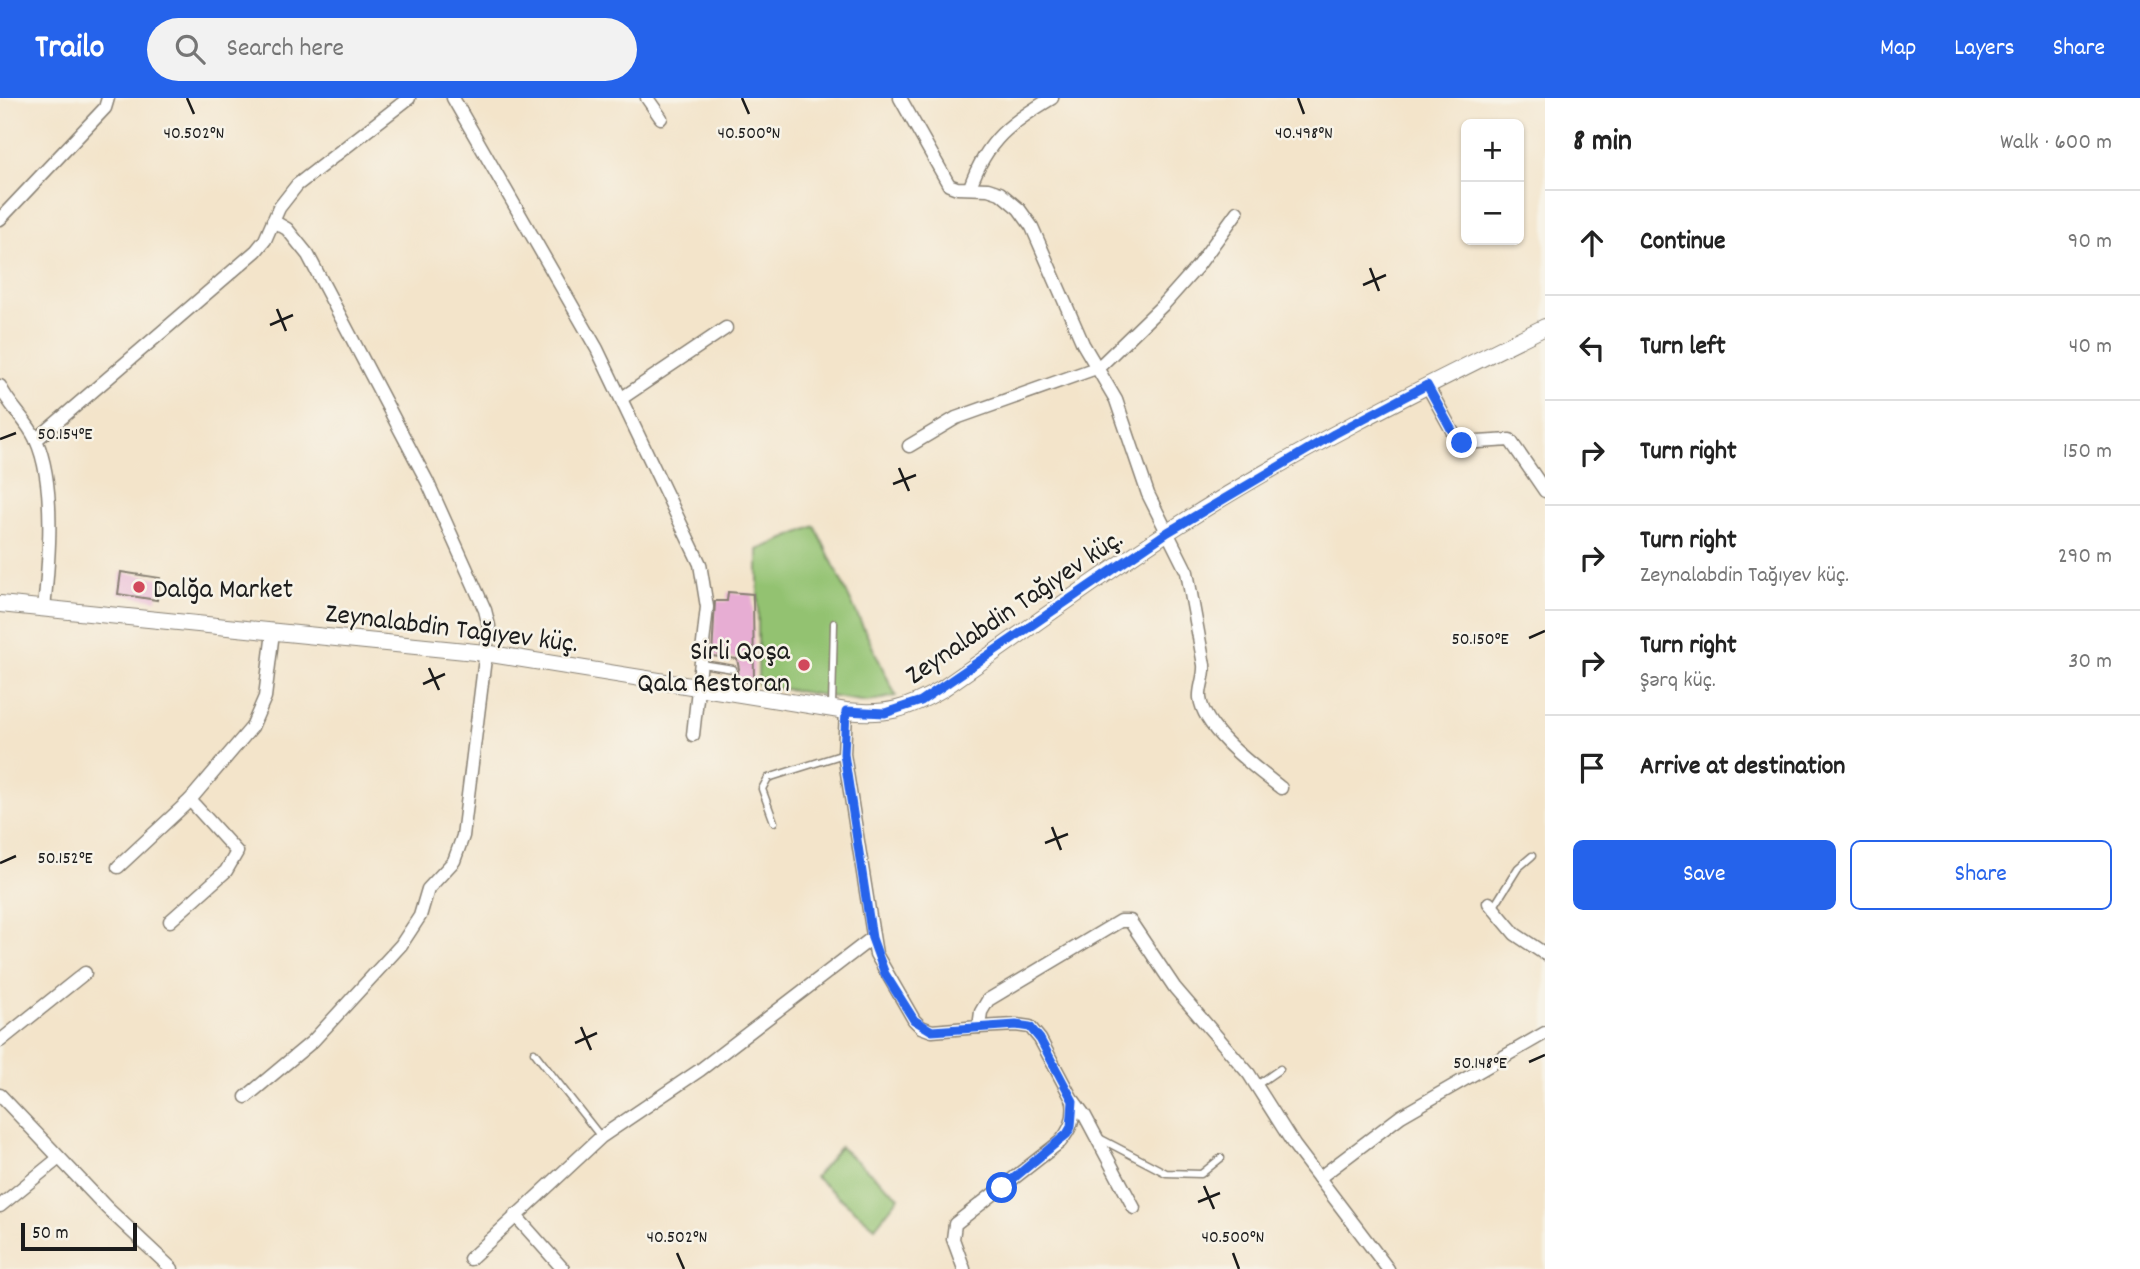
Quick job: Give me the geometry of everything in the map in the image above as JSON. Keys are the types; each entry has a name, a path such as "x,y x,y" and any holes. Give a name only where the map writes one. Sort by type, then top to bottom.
{"street":[{"path":"0,219 105,108 108,98"},
{"path":"36,440 256,251 297,185 409,98"},
{"path":"647,98 661,118"},
{"path":"900,98 950,184 1000,193 1026,218 1083,344 1099,367 1116,400 1148,494 1186,572 1204,665 1205,680 1200,694 1205,714 1211,724 1250,763 1281,788"},
{"path":"970,187 979,162 1004,129 1052,98"},
{"path":"455,99 622,398 700,564 707,607 700,685 692,735"},
{"path":"909,446 956,418 1099,367 1165,303 1197,267 1237,212"},
{"path":"247,1097 313,1041 401,944 420,916 428,889 454,861 463,836 488,626 485,610 428,483 308,255 287,229 273,221"},
{"name":"Zeynalabdin Tağıyev küç.","path":"0,604 485,653 700,685 839,710 885,713 921,701 1168,532 1334,434 1545,327"},
{"path":"622,398 726,328"},
{"path":"1427,385 1456,438 1468,444 1510,440 1545,491"},
{"path":"0,386 12,409 36,440 44,476 50,535 44,608"},
{"path":"118,867 190,800 252,727 260,711 271,663 273,632"},
{"path":"839,710 872,938 885,974 921,1027 932,1031 1016,1025 1030,1027 1040,1039 1073,1101 1096,1136 1133,1208"},
{"path":"170,922 226,871 237,852 190,800"},
{"path":"1491,906 1515,934 1545,954"},
{"path":"979,1027 981,1012 988,1000 1125,920 1135,927 1175,988 1257,1085 1294,1145 1388,1269"},
{"path":"470,1259 601,1138 701,1070 872,938"},
{"path":"0,1041 85,973"},
{"path":"1319,1178 1401,1116 1545,1033"},
{"path":"0,1094 59,1158 172,1269"},
{"path":"964,1269 953,1239 955,1224 1060,1142 1071,1127 1073,1101"},
{"path":"0,1206 59,1158"},
{"path":"515,1215 563,1269"}],"lane":[{"path":"834,623 839,710"},
{"path":"702,664 733,669"},
{"path":"774,822 762,789 768,778 844,754"},
{"path":"1491,906 1518,868 1532,856"},
{"path":"534,1052 601,1138"},
{"path":"1257,1085 1280,1069"},
{"path":"1096,1136 1166,1174 1201,1174 1221,1158"}],"green space":[{"path":"815,526 896,696 867,702 758,685 758,550"},
{"path":"840,1147 899,1197 875,1227 815,1177"}],"building":[{"path":"121,572 160,578 157,600 118,594"},
{"path":"728,592 753,594 754,683 734,680 739,669 737,659 712,656 715,601 727,601"}],"place":[{"name":"Dalğa Market","path":"139,587"},
{"name":"Sirli Qoşa Qala Restoran","path":"804,665"}],"route":[{"path":"1002,1188 1067,1134 1071,1127 1073,1101 1036,1032 1030,1027 1016,1025 932,1031 921,1027 885,974 872,938 869,904 844,754 842,740 846,711 885,713 921,701 1168,532 1334,434 1427,385 1456,438 1462,443"}]}
